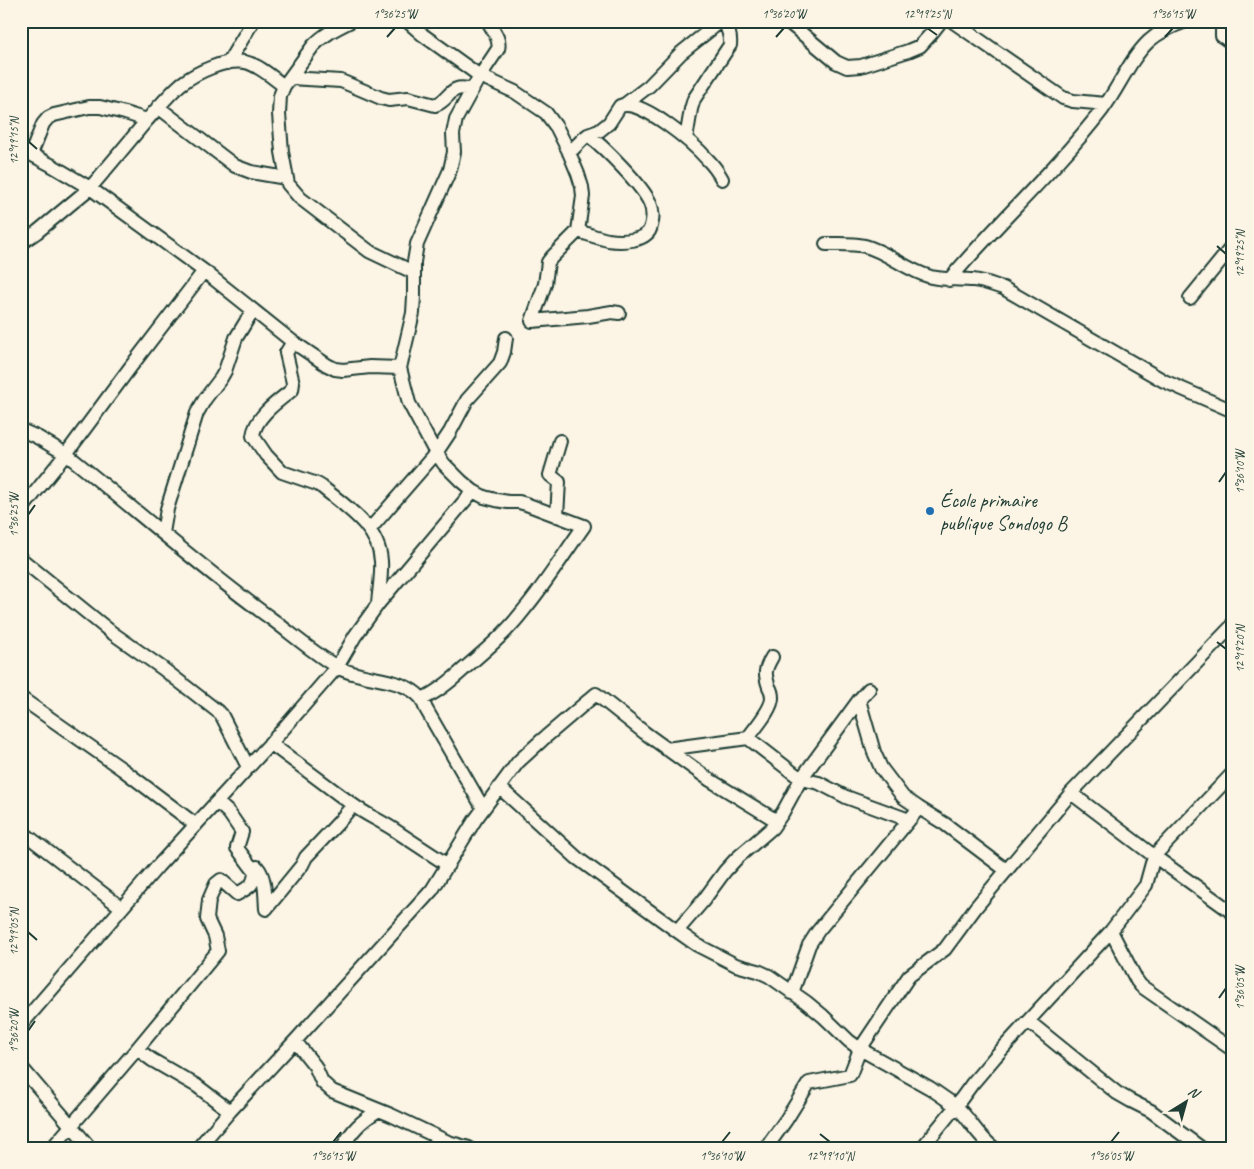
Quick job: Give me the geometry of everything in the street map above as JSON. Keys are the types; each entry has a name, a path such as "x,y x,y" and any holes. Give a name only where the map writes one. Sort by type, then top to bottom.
{"street":[{"path":"228,63 253,21"},
{"path":"351,21 318,40 287,82 280,96 279,114 286,178 288,184 300,198 369,251 413,272"},
{"path":"407,21 423,35 480,76 515,92 535,104 546,113 557,128 569,153 582,187 583,196 578,231 548,262 545,284 532,321 612,312 619,313"},
{"path":"422,699 433,694 487,650 505,632 524,611 584,526 526,504 496,500 484,497 473,491 444,464 422,431 409,403 400,368 413,313 413,272 416,244 450,170 454,152 453,134 456,119 480,76 498,49 499,44 488,21"},
{"path":"569,153 588,134 599,130 609,123 617,109 649,86 681,54 723,21 730,34 730,45 694,99 686,139"},
{"path":"787,21 836,62 847,67 868,64 920,46 941,21"},
{"path":"952,21 1063,98 1073,101 1106,104"},
{"path":"949,280 1041,182 1072,146 1106,104 1141,49 1161,32 1186,21"},
{"path":"1222,21 1222,36 1233,44"},
{"path":"21,243 90,188 171,94 191,77 216,66 245,62 287,82 341,80 381,98 390,100 408,98 435,105 439,104 456,90 464,88 472,90"},
{"path":"624,104 642,109 686,139 708,160 722,179"},
{"path":"148,120 100,107 89,107 54,115 43,124 26,152 90,188 204,272 318,360 334,369 343,370 370,367 400,368"},
{"path":"158,107 235,166 251,172 286,178"},
{"path":"578,231 608,240 637,239 647,235 652,221 650,204 644,194 597,141 588,134"},
{"path":"826,244 865,246 929,277 986,282 1003,288 1135,365 1233,411"},
{"path":"1190,298 1230,249 1233,248"},
{"path":"21,510 66,454 204,272"},
{"path":"163,533 167,509 197,414 225,371 236,338 253,310"},
{"path":"370,529 436,452 450,432 467,400 500,363 506,338"},
{"path":"293,342 286,353 293,383 292,390 266,410 254,429 253,436 266,455 282,472 322,487 370,529 381,561 378,604"},
{"path":"21,430 66,454 251,604 337,667 362,676 403,686 414,692 422,699 483,808"},
{"path":"558,516 559,482 550,475 560,442"},
{"path":"21,1025 158,866 337,667 355,636 378,604 473,491"},
{"path":"21,559 111,632 162,668 221,714 248,767"},
{"path":"766,1148 809,1083 850,1075 860,1049 908,976 945,949 976,907 1071,793 1232,626"},
{"path":"748,738 770,707 772,695 766,677 767,666 772,657"},
{"path":"677,931 731,865 777,821 801,779 869,689"},
{"path":"198,1148 432,890 483,808 518,762 596,694 710,780 777,821"},
{"path":"21,698 196,824"},
{"path":"860,700 874,752 881,768 903,797 945,824 1006,870"},
{"path":"666,748 748,738 801,779 819,783 846,797 908,820"},
{"path":"270,743 362,812 448,865"},
{"path":"922,1148 972,1084 1111,931 1146,886 1154,856 1228,786 1233,773"},
{"path":"499,787 577,858 697,945 736,965 758,971 792,992 823,1016 842,1035 860,1049 930,1088 956,1106 981,1137 994,1148"},
{"path":"1071,793 1233,913"},
{"path":"52,1148 218,951 215,936 207,919 209,900 216,884 221,880 238,894 254,881 255,872 238,848 242,832 229,813 217,802"},
{"path":"243,856 260,869 264,884 266,909 306,858 353,804"},
{"path":"792,992 809,946 818,931 918,808"},
{"path":"21,831 122,908"},
{"path":"1111,931 1141,986 1233,1050"},
{"path":"1028,1021 1117,1093 1151,1111 1202,1148"},
{"path":"295,1041 315,1066 322,1082 332,1091 408,1122 448,1142 469,1148"},
{"path":"137,1049 197,1086 230,1111"},
{"path":"21,1067 90,1148"},
{"path":"342,1148 357,1126 364,1119 379,1110"}],"place":[{"name":"École primaire publique Sondogo B","path":"930,511"}]}
